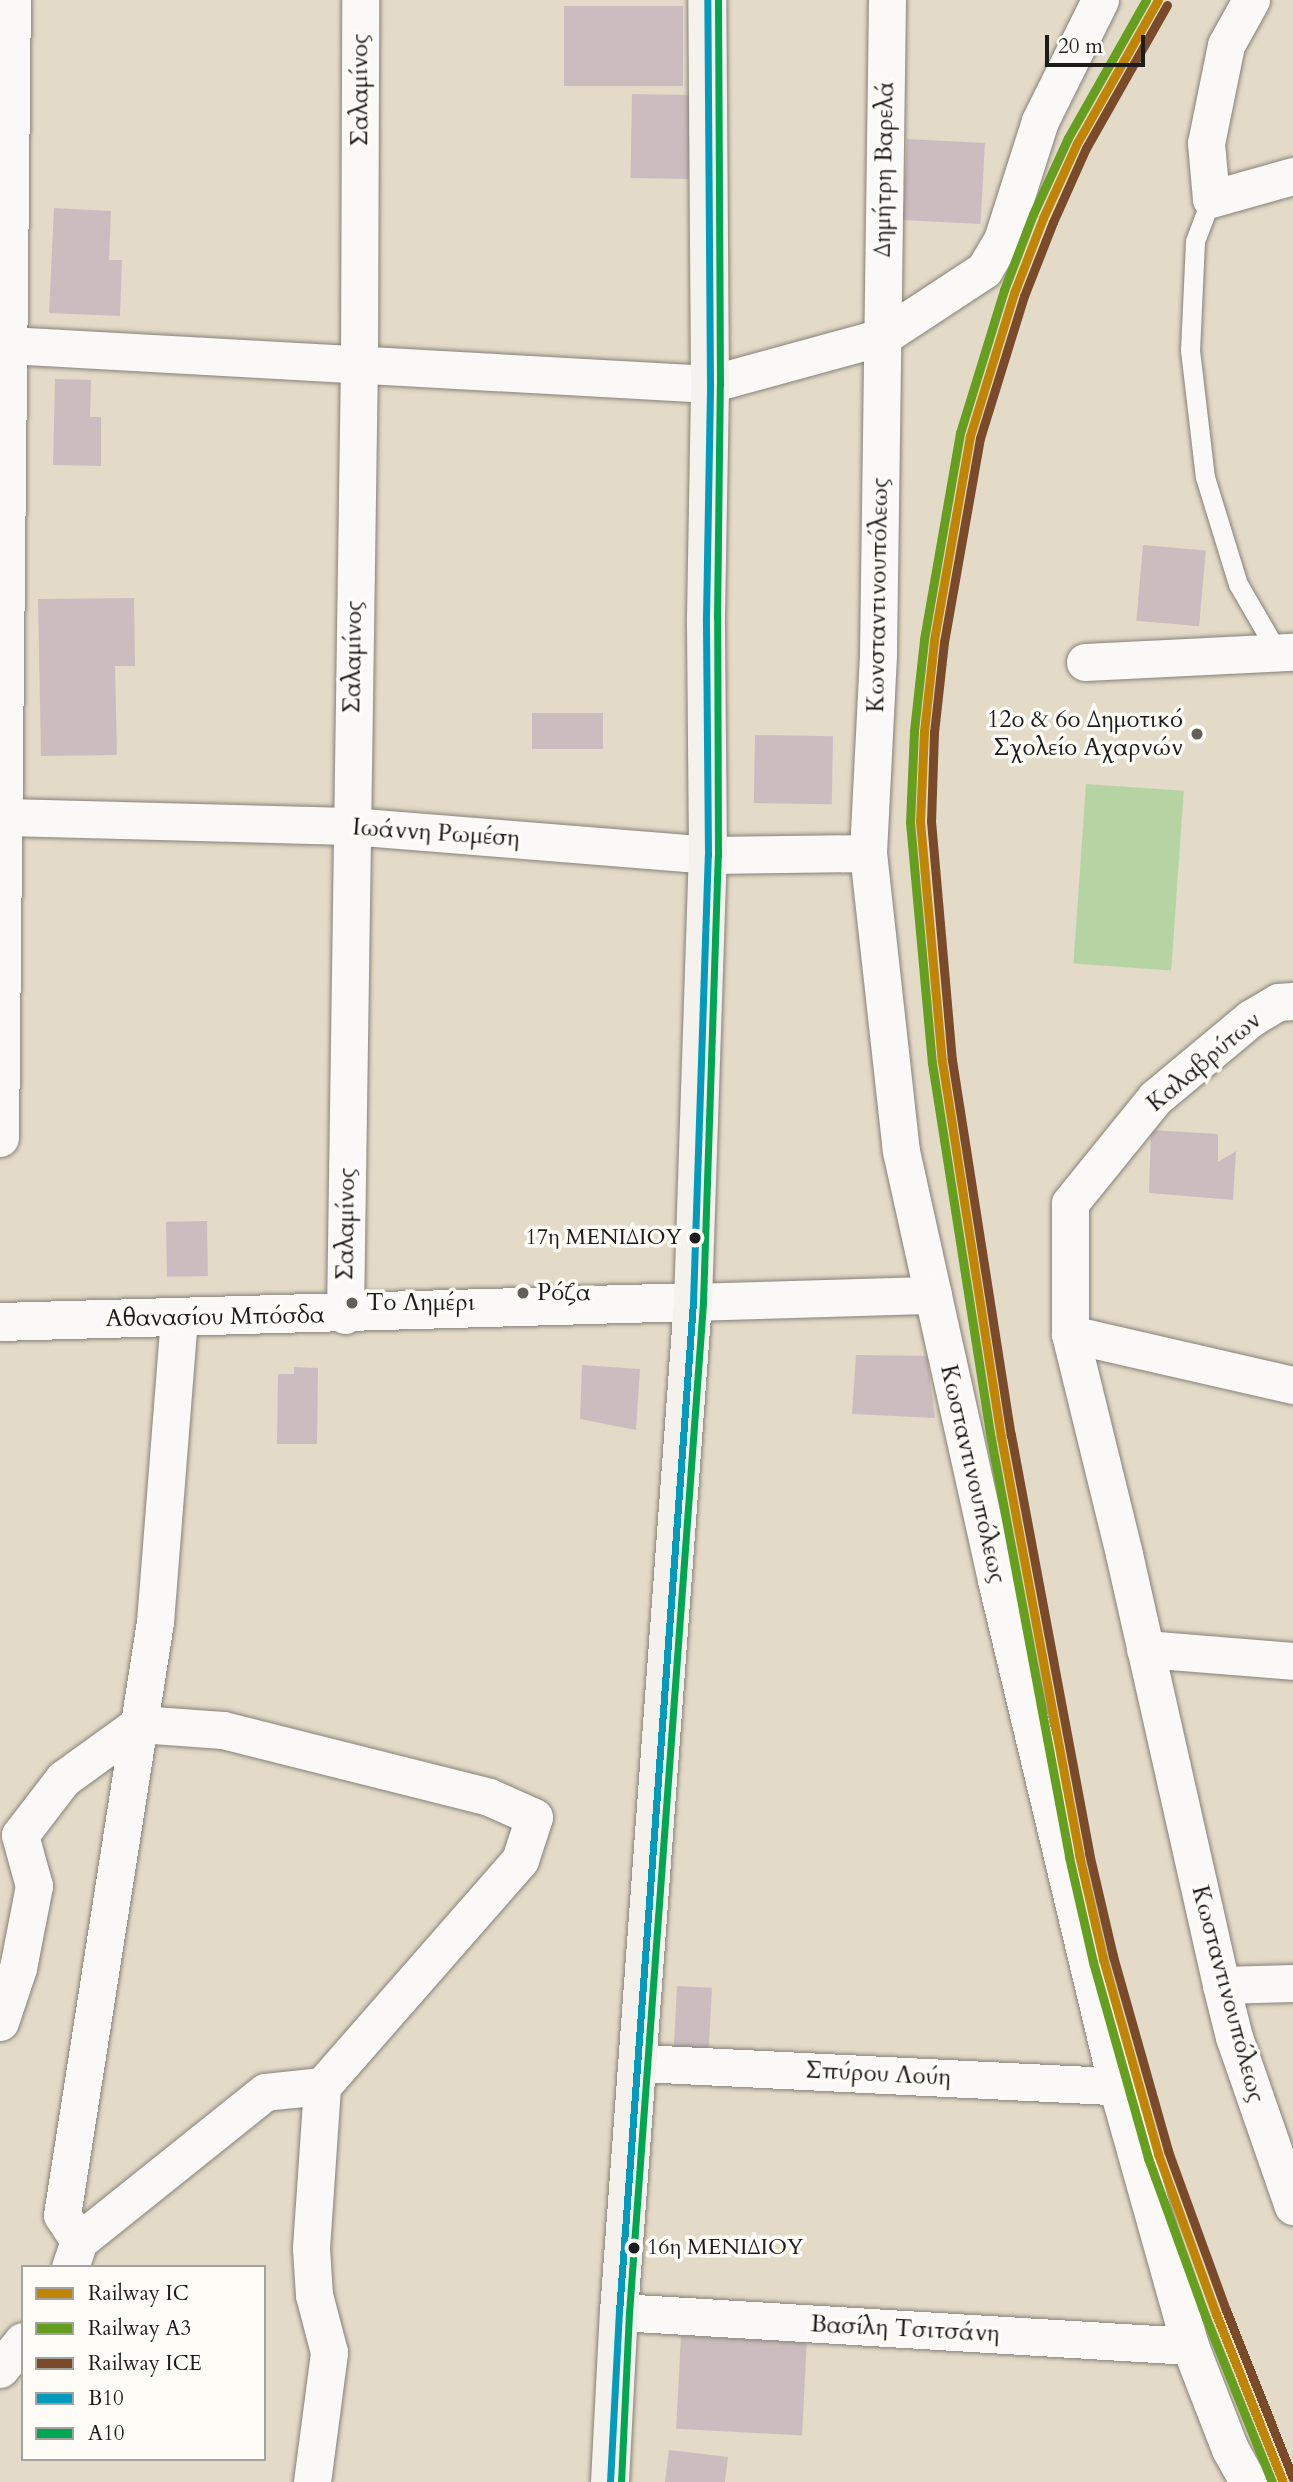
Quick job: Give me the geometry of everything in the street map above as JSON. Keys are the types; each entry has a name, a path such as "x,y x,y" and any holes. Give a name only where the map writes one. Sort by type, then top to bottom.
{"main road":[{"path":"616,2478 620,2312 693,1302 708,855 706,618 710,384 707,0"}],"street":[{"path":"0,1138 6,329 12,0"},
{"name":"Σαλαμίνος","path":"345,1315 350,826 359,364 360,0"},
{"name":"Δημήτρη Βαρελά","path":"882,337 887,0"},
{"path":"6,329 359,364 710,384 882,337 984,270 1002,240 1040,121 1100,0"},
{"path":"1251,0 1226,45 1206,143 1211,199 1293,176"},
{"name":"Κωνσταντινουπόλεως","path":"868,853 878,655 882,337"},
{"path":"1085,662 1286,653"},
{"name":"Ιωάννη Ρωμέση","path":"2,837 350,826 708,855 868,853"},
{"name":"Κωσταντινουπόλεως","path":"868,853 901,1150 996,1580 1117,2086 1190,2346 1230,2449 1248,2482"},
{"name":"Καλαβρύτων","path":"1070,1203 1155,1098 1251,1018 1278,1002 1293,1001"},
{"name":"Κωσταντινουπόλεως","path":"1070,1203 1070,1334 1234,2037 1291,2197"},
{"name":"Αθανασίου Μπόσδα","path":"0,1322 345,1315 933,1294"},
{"path":"179,1317 155,1622 62,2215 74,2254 265,2092 322,2086"},
{"path":"1070,1334 1293,1385"},
{"path":"1144,1649 1293,1661"},
{"path":"0,2022 18,1968 34,1886 20,1835 63,1779 139,1724 223,1730 489,1797 534,1816 520,1860 322,2086 311,2248 314,2295 323,2319 329,2352 313,2482"},
{"path":"1221,1985 1293,1983"},
{"name":"Σπύρου Λούη","path":"640,2063 1117,2086"},
{"name":"Βασίλη Τσιτσάνη","path":"620,2312 1190,2346"},
{"path":"0,2369 21,2343"}],"lane":[{"path":"1211,199 1195,240 1190,351 1205,477 1238,584 1286,653"}],"green space":[{"path":"1086,784 1184,791 1171,970 1073,964"}],"building":[{"path":"564,6 683,6 683,86 564,86"},
{"path":"632,94 690,95 689,179 631,178"},
{"path":"907,139 985,143 981,224 903,220"},
{"path":"54,208 111,211 109,260 122,260 120,316 49,313"},
{"path":"55,379 91,380 90,417 101,417 101,466 53,465"},
{"path":"1143,545 1206,550 1199,626 1136,621"},
{"path":"134,598 135,666 115,666 117,755 41,756 38,599"},
{"path":"532,713 603,713 603,749 532,749"},
{"path":"755,735 833,736 832,804 754,803"},
{"path":"1151,1130 1218,1134 1218,1162 1236,1151 1233,1200 1149,1193"},
{"path":"207,1221 208,1276 167,1277 166,1222"},
{"path":"856,1355 927,1356 935,1418 852,1414"},
{"path":"582,1365 640,1369 636,1430 580,1419"},
{"path":"294,1367 318,1368 317,1444 277,1444 278,1374 294,1374"},
{"path":"677,1986 712,1988 709,2049 674,2047"},
{"path":"681,2336 807,2343 802,2435 676,2429"},
{"path":"669,2450 728,2457 725,2482 665,2482"}],"rail line":[{"name":"A3","path":"1146,0 1068,138 1033,214 1004,290 960,433 924,640 914,731 910,822 932,1063 991,1439 1069,1857 1093,1962 1148,2158 1206,2318 1272,2482"},
{"name":"IC","path":"1158,0 1077,143 1043,218 1014,293 970,436 934,641 924,731 920,821 942,1061 1001,1437 1079,1855 1103,1959 1158,2154 1216,2314 1283,2482"},
{"name":"ICE","path":"1167,5 1086,148 1053,222 1024,296 980,438 944,642 934,732 931,821 952,1060 1011,1435 1089,1853 1113,1956 1168,2151 1226,2310 1293,2478"}],"transit line":[{"name":"Β10","path":"610,2482 619,2312 693,1302 708,855 706,618 710,384 707,0"},
{"name":"Α10","path":"621,2482 629,2313 703,1302 718,855 718,0"}],"place":[{"name":"12ο & 6ο Δημοτικό Σχολείο Αχαρνών","path":"1197,734"},
{"name":"17η ΜΕΝΙΔΙΟΥ","path":"695,1238"},
{"name":"Ρόζα","path":"523,1293"},
{"name":"Το Λημέρι","path":"352,1303"},
{"name":"16η ΜΕΝΙΔΙΟΥ","path":"634,2248"}]}
